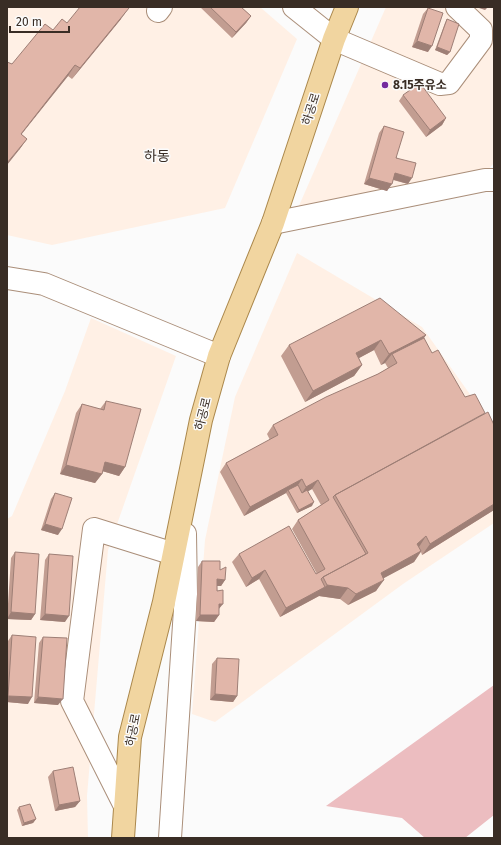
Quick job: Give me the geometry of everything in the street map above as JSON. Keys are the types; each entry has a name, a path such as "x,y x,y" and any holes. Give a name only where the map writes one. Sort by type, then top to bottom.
{"main road":[{"name":"하공로","path":"123,838 130,737 164,602 201,420 219,356 273,223 346,7"}],"street":[{"path":"294,7 334,39 440,84 448,82 481,40 481,30 457,7"},
{"path":"273,223 485,180 494,180"},
{"path":"7,278 44,284 219,356"},
{"path":"170,838 186,594 185,501"},
{"path":"125,806 72,701 94,529 174,554"}],"shaded area":[{"path":"7,7 260,7 297,39 225,208 52,245 7,235"},
{"path":"386,7 494,7 494,163 486,172 298,208"},
{"path":"297,253 422,327 494,428 494,523 403,584 215,722 192,714 205,540 235,397"},
{"path":"91,318 176,356 108,550 87,796 88,838 7,838 7,519 12,516 65,391"},
{"path":"494,685 494,815 465,838 425,838 402,818 326,806"}],"building":[{"path":"80,7 129,8 80,68 75,65 21,134 27,139 7,163 7,62 12,64 45,24 53,30 62,19 67,23"},
{"path":"210,7 241,7 251,16 236,32"},
{"path":"428,8 443,13 432,46 417,41"},
{"path":"447,19 459,24 450,52 437,47"},
{"path":"420,83 446,118 430,130 403,95"},
{"path":"384,126 404,132 396,158 416,163 412,178 395,173 392,184 369,178"},
{"path":"380,298 426,335 389,354 381,340 356,353 362,365 313,391 289,345"},
{"path":"424,338 432,353 438,350 465,397 475,394 485,413 335,495 333,497 366,554 323,577 321,579 325,587 286,608 265,570 252,578 239,554 289,526 316,574 325,569 298,520 329,500 318,480 306,487 302,479 250,507 226,463 278,435 273,425 326,397 378,374 397,363 392,354"},
{"path":"106,401 141,409 125,467 105,462 102,474 66,465 82,404 104,410"},
{"path":"488,412 494,425 494,504 430,544 426,536 417,544 421,551 381,573 384,580 356,594 348,588 327,585 323,577 368,553 335,495"},
{"path":"298,485 302,493 307,490 314,502 299,510 288,490"},
{"path":"55,493 72,498 62,529 45,524"},
{"path":"15,552 39,554 35,614 11,612"},
{"path":"49,554 73,556 69,616 45,614"},
{"path":"202,561 220,561 220,570 226,567 225,580 217,579 217,591 223,590 223,604 219,604 219,615 200,615"},
{"path":"12,635 36,637 32,697 8,696"},
{"path":"43,637 67,638 63,699 38,697"},
{"path":"217,658 239,659 237,696 215,694"},
{"path":"73,767 80,801 59,805 53,771"},
{"path":"30,804 36,819 24,823 19,807"}],"place":[{"name":"8.15주유소","path":"385,85"}],"district":[{"name":"하동","path":"157,156"}]}
